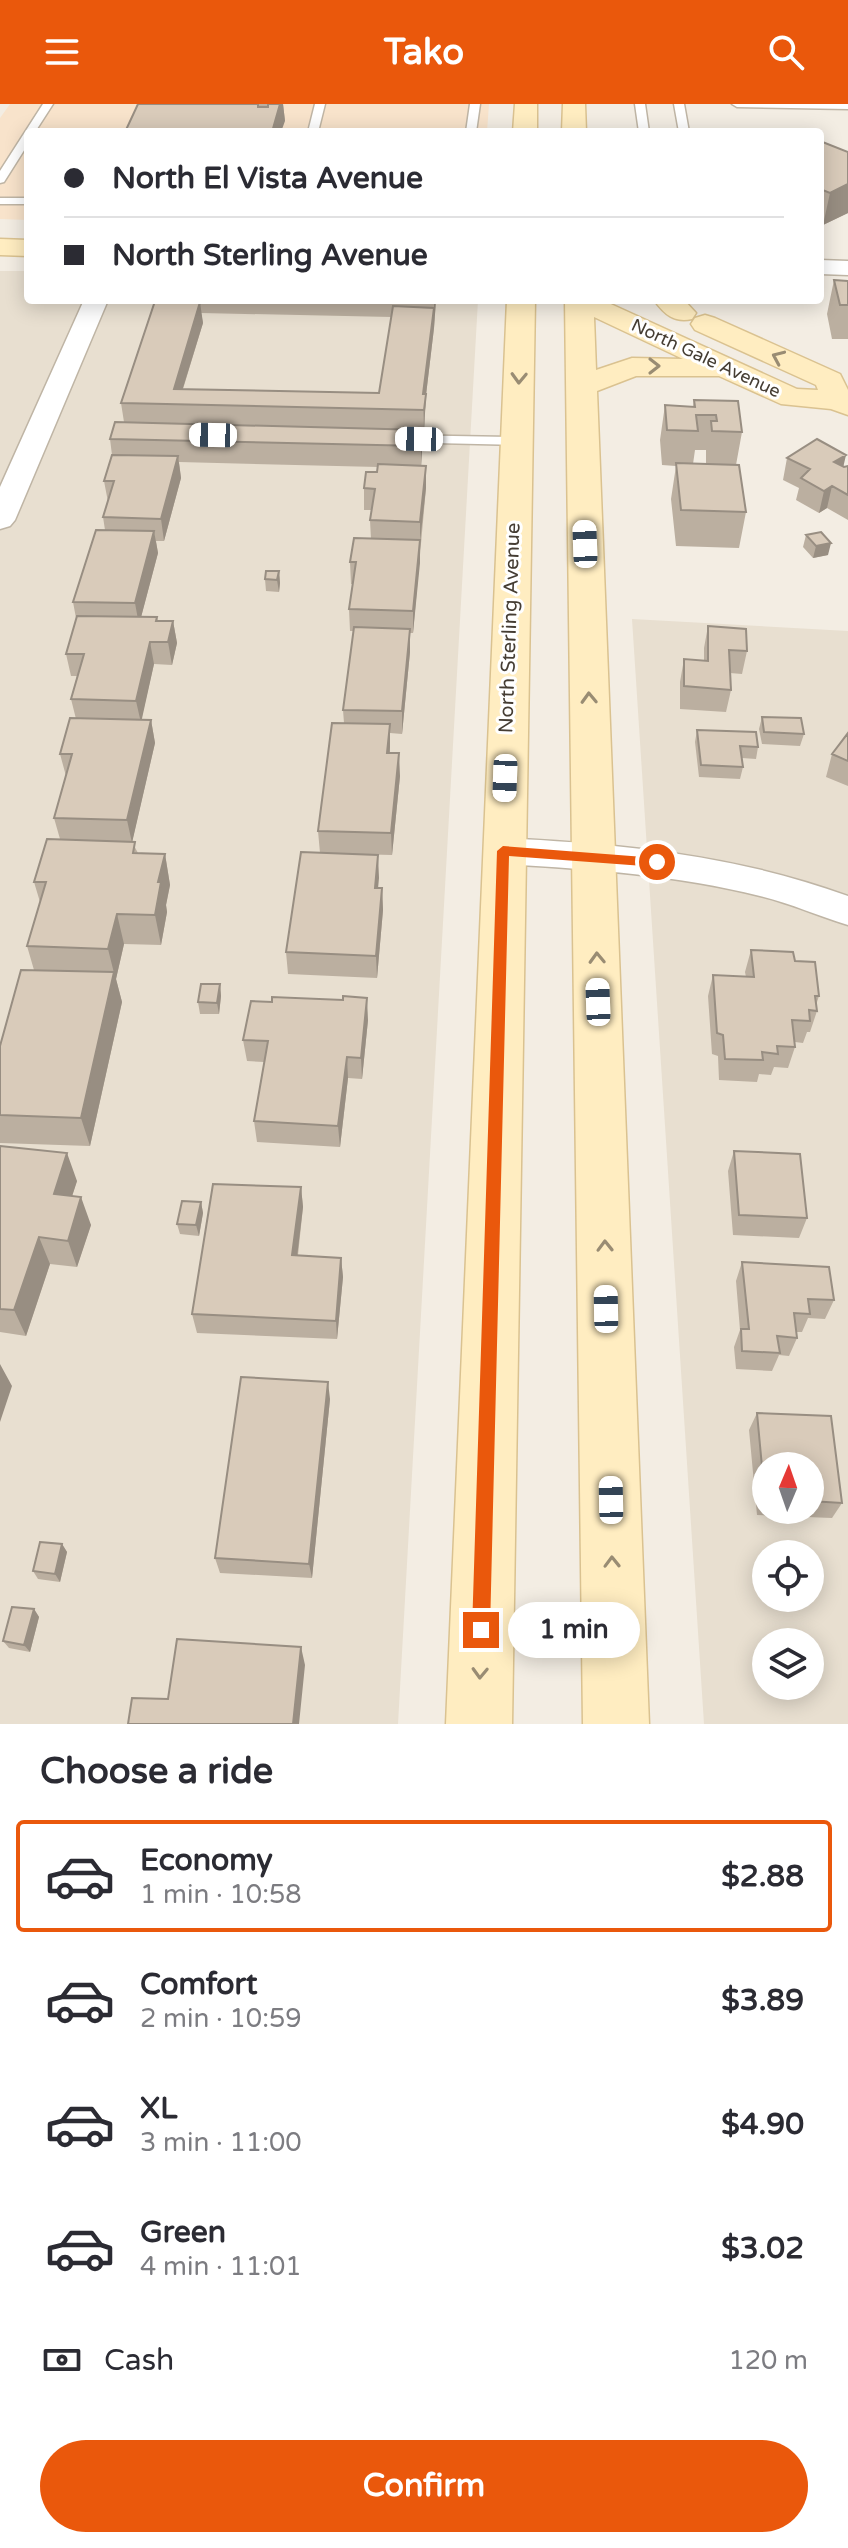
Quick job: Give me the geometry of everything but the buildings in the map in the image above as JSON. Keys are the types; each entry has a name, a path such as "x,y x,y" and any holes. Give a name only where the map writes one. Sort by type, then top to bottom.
{"main road":[{"path":"525,128 526,104"},
{"path":"574,104 574,128"},
{"path":"0,247 24,248"},
{"name":"North Sterling Avenue","path":"479,1724 521,304"},
{"path":"579,304 616,1724"},
{"name":"North Gale Avenue","path":"588,304 792,398 842,403"},
{"name":"North Gale Avenue","path":"675,307 829,380 842,403"},
{"path":"580,387 626,369 648,365 731,369"}],"street":[{"path":"824,267 848,268"},
{"path":"0,520 94,304"},
{"path":"503,851 594,855 682,864 737,875 848,911"}],"lane":[{"path":"33,128 48,104"},
{"path":"314,128 320,104"},
{"path":"472,128 475,104"},
{"path":"640,104 643,128"},
{"path":"679,104 683,128"},
{"path":"737,104 848,106"},
{"path":"0,180 24,142"},
{"path":"0,201 24,201"},
{"path":"385,439 517,441"}],"shaded area":[{"path":"10,104 489,104 487,128 24,128 24,220 0,219 0,118"},
{"path":"0,271 24,271 24,304 478,304 398,1724 0,1724"},
{"path":"632,619 848,631 848,1724 704,1724"}],"route":[{"path":"481,1630 503,851 594,855 657,862"}]}
